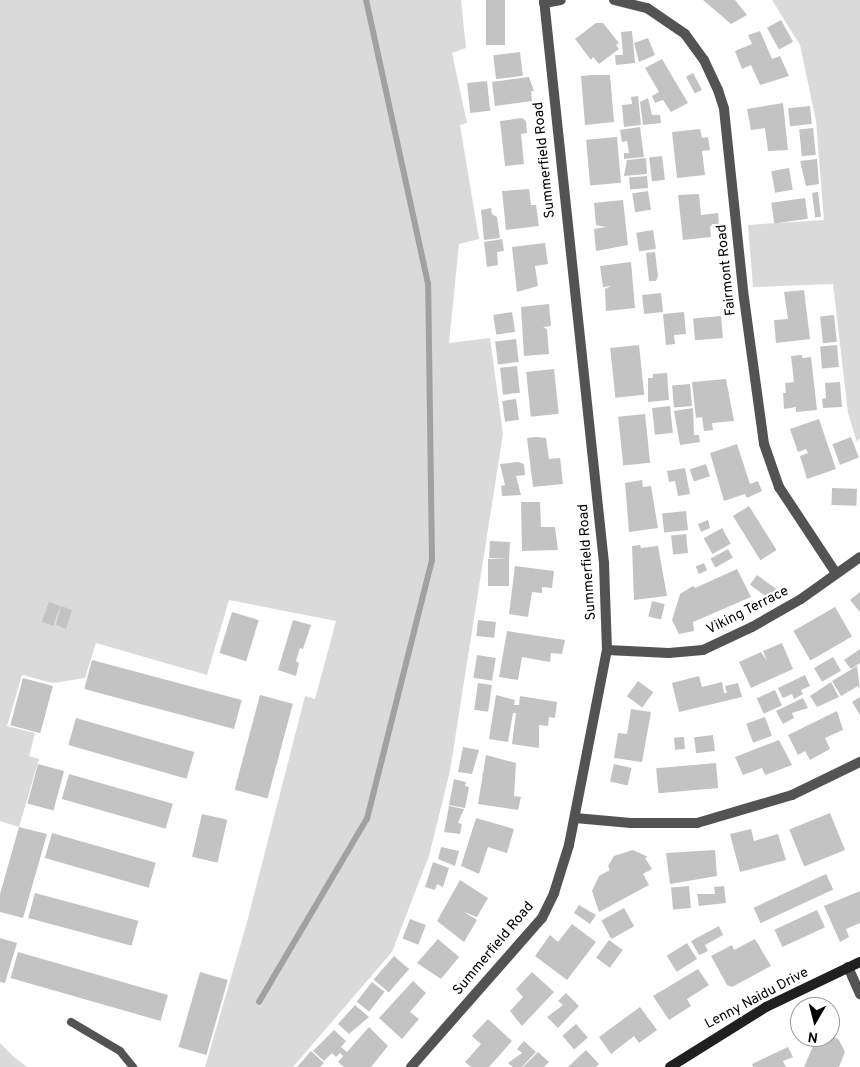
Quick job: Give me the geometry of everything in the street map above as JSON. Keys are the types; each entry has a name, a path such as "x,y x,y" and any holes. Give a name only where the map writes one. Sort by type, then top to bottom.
{"street":[{"path":"544,2 561,0"},
{"name":"Fairmont Road","path":"614,0 647,8 685,34 704,60 718,90 724,109 745,306 764,444 779,487 836,573"},
{"name":"Summerfield Road","path":"411,1067 542,918 554,893 574,818 607,650 604,563 544,2"},
{"name":"Viking Terrace","path":"607,650 669,654 703,650 769,618 860,557"},
{"path":"574,818 631,824 697,823 792,795 860,762"},
{"name":"Lenny Naidu Drive","path":"670,1067 766,1007 860,962"},
{"path":"848,967 860,994"}],"lane":[{"path":"72,1022 120,1051 133,1067"}],"shaded area":[{"path":"0,0 461,0 466,48 452,53 467,123 460,125 479,239 459,244 449,343 490,338 503,434 450,771 429,856 392,952 293,1067 205,1067 247,922 305,696 315,699 336,621 229,600 207,675 96,643 85,678 53,683 22,675 7,726 35,733 29,756 39,759 19,827 0,821"},
{"path":"772,0 860,0 860,438 857,442 848,413 833,284 753,287 748,225 824,220 816,121 800,45"},
{"path":"0,1043 13,1056 27,1067 0,1067"}],"building":[{"path":"486,0 505,0 505,45 486,45"},
{"path":"703,0 735,0 747,15 731,24"},
{"path":"781,20 793,42 779,50 767,28"},
{"path":"596,23 603,23 619,43 616,45 619,49 599,64 593,57 591,60 575,39"},
{"path":"632,31 635,63 616,65 615,55 623,55 621,32"},
{"path":"760,31 772,59 780,56 789,76 760,85 751,65 742,69 735,51 752,44 748,35"},
{"path":"648,38 655,55 639,62 634,43"},
{"path":"520,52 523,76 496,79 493,55"},
{"path":"662,59 688,103 671,112 663,100 655,103 652,96 659,92 645,68"},
{"path":"693,73 702,90 695,94 686,77"},
{"path":"610,75 614,122 585,125 581,76"},
{"path":"529,77 534,91 531,91 532,101 495,106 492,82"},
{"path":"487,81 490,111 470,113 467,83"},
{"path":"638,96 641,125 624,127 622,105 632,104 631,97"},
{"path":"648,98 652,115 660,115 661,123 643,125 640,102"},
{"path":"783,103 788,150 768,151 765,128 751,130 747,109"},
{"path":"810,106 812,124 790,126 788,108"},
{"path":"522,118 526,121 527,133 521,134 524,164 505,166 500,121"},
{"path":"640,127 644,157 624,159 624,153 629,153 627,141 622,142 620,130"},
{"path":"813,128 816,155 802,156 799,129"},
{"path":"700,129 702,138 708,137 710,150 702,151 705,175 677,178 672,132"},
{"path":"617,137 621,183 590,186 586,140"},
{"path":"662,156 665,180 652,181 649,158"},
{"path":"646,158 647,174 624,176 627,160"},
{"path":"817,159 819,184 806,186 800,161"},
{"path":"789,168 793,190 775,193 771,171"},
{"path":"647,176 648,188 630,190 629,178"},
{"path":"529,189 531,205 536,205 539,226 506,230 502,191"},
{"path":"648,191 651,210 635,212 632,194"},
{"path":"818,192 821,217 815,218 812,193"},
{"path":"699,194 701,215 718,213 719,225 710,226 711,237 683,240 678,195"},
{"path":"805,198 808,219 774,224 771,203"},
{"path":"623,200 628,245 596,251 594,229 606,227 596,225 594,203"},
{"path":"491,208 492,214 497,217 500,238 484,240 481,210"},
{"path":"653,230 656,249 639,251 636,233"},
{"path":"502,239 504,251 497,252 498,265 487,267 484,242"},
{"path":"545,243 548,264 535,266 538,286 517,292 512,247"},
{"path":"655,252 658,276 656,281 649,281 646,253"},
{"path":"631,262 635,308 606,311 605,289 611,286 603,287 600,266"},
{"path":"804,290 810,339 776,343 774,320 788,319 784,292"},
{"path":"661,293 663,312 644,314 642,295"},
{"path":"549,304 551,326 543,327 547,329 549,354 524,356 521,307"},
{"path":"512,312 515,332 496,335 493,315"},
{"path":"684,312 686,334 674,335 675,344 666,345 663,314"},
{"path":"834,315 837,342 823,343 820,316"},
{"path":"721,316 723,338 695,340 693,318"},
{"path":"516,339 519,362 498,364 495,342"},
{"path":"639,345 644,395 615,398 610,348"},
{"path":"837,345 839,367 822,368 820,346"},
{"path":"802,355 802,358 811,357 817,410 796,412 796,407 784,409 783,393 786,393 785,383 794,382 791,356"},
{"path":"517,366 520,393 503,395 500,368"},
{"path":"554,369 559,414 531,417 526,372"},
{"path":"667,373 669,400 648,402 648,378 653,378 653,374"},
{"path":"726,379 734,421 712,423 713,430 704,431 702,417 696,418 692,382"},
{"path":"840,382 842,407 823,408 822,399 826,398 825,383"},
{"path":"690,384 692,406 674,407 672,386"},
{"path":"516,399 519,420 505,422 502,401"},
{"path":"670,406 673,433 655,435 652,408"},
{"path":"693,408 694,435 699,435 700,442 680,445 674,411"},
{"path":"645,414 650,463 623,466 618,417"},
{"path":"819,419 836,469 807,479 800,456 808,453 806,449 798,452 790,429"},
{"path":"851,437 859,458 840,465 832,444"},
{"path":"527,438 546,438 549,459 560,458 563,484 533,487"},
{"path":"737,444 750,484 758,481 762,491 747,498 745,494 724,501 710,453"},
{"path":"518,462 524,464 525,475 516,476 521,495 502,496 501,486 505,485 500,464"},
{"path":"706,464 710,476 694,482 690,469"},
{"path":"685,468 690,494 678,496 675,481 669,482 667,471"},
{"path":"642,480 643,487 651,486 658,528 629,532 625,483"},
{"path":"832,488 857,489 856,506 831,505"},
{"path":"521,502 540,502 541,527 555,527 558,550 522,551"},
{"path":"749,506 777,550 760,560 733,516"},
{"path":"686,511 688,530 664,532 662,514"},
{"path":"708,520 710,528 701,532 698,524"},
{"path":"722,528 731,544 712,554 704,538"},
{"path":"686,534 688,553 673,554 671,536"},
{"path":"490,541 510,542 509,559 489,558"},
{"path":"640,545 641,548 658,546 667,596 634,600 632,546"},
{"path":"728,549 733,558 715,567 711,559"},
{"path":"488,559 509,559 509,586 488,586"},
{"path":"704,563 707,570 699,574 696,567"},
{"path":"515,566 554,571 552,588 542,587 542,593 532,592 528,617 509,614"},
{"path":"737,569 751,597 693,622 694,631 679,634 672,620 680,594 693,586 695,588"},
{"path":"757,575 776,589 769,599 750,585"},
{"path":"860,592 860,612 850,600"},
{"path":"652,601 665,604 661,620 648,617"},
{"path":"49,602 60,606 53,626 42,622"},
{"path":"61,606 72,610 66,629 56,625"},
{"path":"835,607 852,636 810,660 793,631"},
{"path":"232,612 259,620 246,661 219,653"},
{"path":"293,620 311,625 303,649 300,648 296,661 299,663 296,676 278,670"},
{"path":"478,620 496,622 494,638 476,636"},
{"path":"507,631 565,640 562,654 551,653 550,662 522,657 518,680 499,677"},
{"path":"782,643 793,669 751,688 739,662 761,652 767,661 763,651"},
{"path":"860,649 860,663 851,669 844,660"},
{"path":"477,655 496,658 492,681 473,678"},
{"path":"833,657 841,671 822,682 814,668"},
{"path":"92,660 242,700 234,729 84,689"},
{"path":"857,666 860,689 858,686 841,696 832,681"},
{"path":"805,675 810,686 801,690 803,694 794,699 792,694 783,698 778,688"},
{"path":"699,676 702,687 722,682 724,693 727,693 725,686 738,683 742,697 679,712 672,683"},
{"path":"23,678 53,686 40,733 10,725"},
{"path":"638,681 653,692 642,708 627,696"},
{"path":"831,682 839,697 817,707 810,696"},
{"path":"478,683 492,685 488,712 474,710"},
{"path":"775,690 782,706 764,714 757,698"},
{"path":"260,695 293,704 267,798 235,790"},
{"path":"496,695 515,700 514,705 519,705 520,696 557,702 555,718 549,717 548,726 539,725 539,748 512,744 516,713 513,713 508,742 489,739"},
{"path":"860,697 860,715 852,702"},
{"path":"803,698 808,708 792,713 794,718 783,724 776,711"},
{"path":"631,709 651,712 642,762 614,758 618,733 627,734"},
{"path":"837,711 843,730 825,738 830,749 810,760 805,751 798,755 788,735"},
{"path":"765,717 772,736 753,743 746,724"},
{"path":"76,718 194,752 187,779 68,745"},
{"path":"713,735 715,751 696,753 694,737"},
{"path":"684,737 685,749 675,750 674,738"},
{"path":"779,740 792,765 765,775 762,768 743,775 735,757"},
{"path":"463,747 479,750 472,774 458,772"},
{"path":"486,755 516,763 514,796 521,797 518,810 478,804"},
{"path":"716,763 718,788 658,793 656,768"},
{"path":"38,764 64,771 53,811 27,804"},
{"path":"614,764 632,768 627,786 610,782"},
{"path":"69,774 173,804 166,829 62,799"},
{"path":"454,779 466,782 465,786 469,787 465,808 449,805"},
{"path":"449,806 464,809 458,823 462,824 460,834 444,832"},
{"path":"830,813 845,850 804,867 789,829"},
{"path":"202,814 227,820 217,863 192,857"},
{"path":"476,818 514,829 507,853 488,847 479,874 461,866"},
{"path":"19,827 47,834 23,918 0,912 0,894"},
{"path":"751,829 754,841 778,834 786,860 740,872 730,834"},
{"path":"52,833 156,863 149,888 45,858"},
{"path":"441,847 459,851 455,866 438,859"},
{"path":"633,850 648,857 645,858 652,869 643,874 649,885 599,912 592,891 599,876 610,870 608,866 614,856"},
{"path":"715,850 717,876 670,884 666,853"},
{"path":"433,862 449,868 443,887 437,884 435,890 425,887"},
{"path":"826,874 833,889 761,923 753,908"},
{"path":"460,880 488,898 477,917 464,912 477,920 464,942 437,921"},
{"path":"689,886 691,908 673,909 671,888"},
{"path":"724,886 726,903 699,906 697,894 715,894 714,887"},
{"path":"860,891 860,923 846,929 849,937 840,942 824,906"},
{"path":"35,893 138,921 132,946 28,918"},
{"path":"579,905 596,915 590,924 574,913"},
{"path":"624,908 634,926 611,939 601,921"},
{"path":"817,910 825,927 782,947 774,930"},
{"path":"410,919 426,925 418,945 402,939"},
{"path":"572,924 596,942 567,980 535,956 550,935 558,942"},
{"path":"719,926 723,935 705,945 708,951 699,955 691,941"},
{"path":"0,938 17,943 5,983 0,982"},
{"path":"438,939 459,957 441,979 417,963"},
{"path":"755,939 771,966 732,987 727,985 711,956 732,945 734,950"},
{"path":"609,940 623,950 610,968 596,958"},
{"path":"687,943 697,959 677,972 667,956"},
{"path":"18,952 168,995 161,1021 11,978"},
{"path":"394,956 409,969 389,993 374,979"},
{"path":"698,969 709,985 687,999 691,1006 669,1020 653,996"},
{"path":"200,972 228,980 206,1055 179,1047"},
{"path":"532,972 554,992 522,1026 510,1011 523,997 516,989"},
{"path":"413,981 426,993 410,1012 419,1019 402,1039 379,1018"},
{"path":"372,982 385,992 369,1012 357,1002"},
{"path":"566,993 579,1006 558,1028 547,1017 563,1005 558,1001"},
{"path":"355,1005 369,1017 349,1034 338,1024"},
{"path":"640,1007 657,1030 639,1043 634,1036 611,1054 599,1037"},
{"path":"488,1019 512,1041 489,1067 471,1067 465,1062 481,1044 472,1036"},
{"path":"576,1024 588,1038 574,1049 562,1036"},
{"path":"369,1027 388,1046 371,1067 344,1067 338,1062 343,1056 340,1053 336,1057 332,1053 324,1061 313,1051 334,1030 346,1041 341,1047 347,1052"},
{"path":"524,1041 536,1052 522,1067 513,1067 508,1063 522,1053 517,1049"},
{"path":"840,1042 845,1052 839,1067 804,1067 813,1047 840,1047"},
{"path":"788,1047 793,1057 783,1061 786,1067 753,1067 752,1064"},
{"path":"586,1050 599,1064 596,1067 568,1067"},
{"path":"311,1051 324,1063 320,1067 297,1067"},
{"path":"538,1052 549,1062 544,1067 523,1067"}],"waterway":[{"path":"259,1002 367,819 432,561 428,284 366,0"}]}
